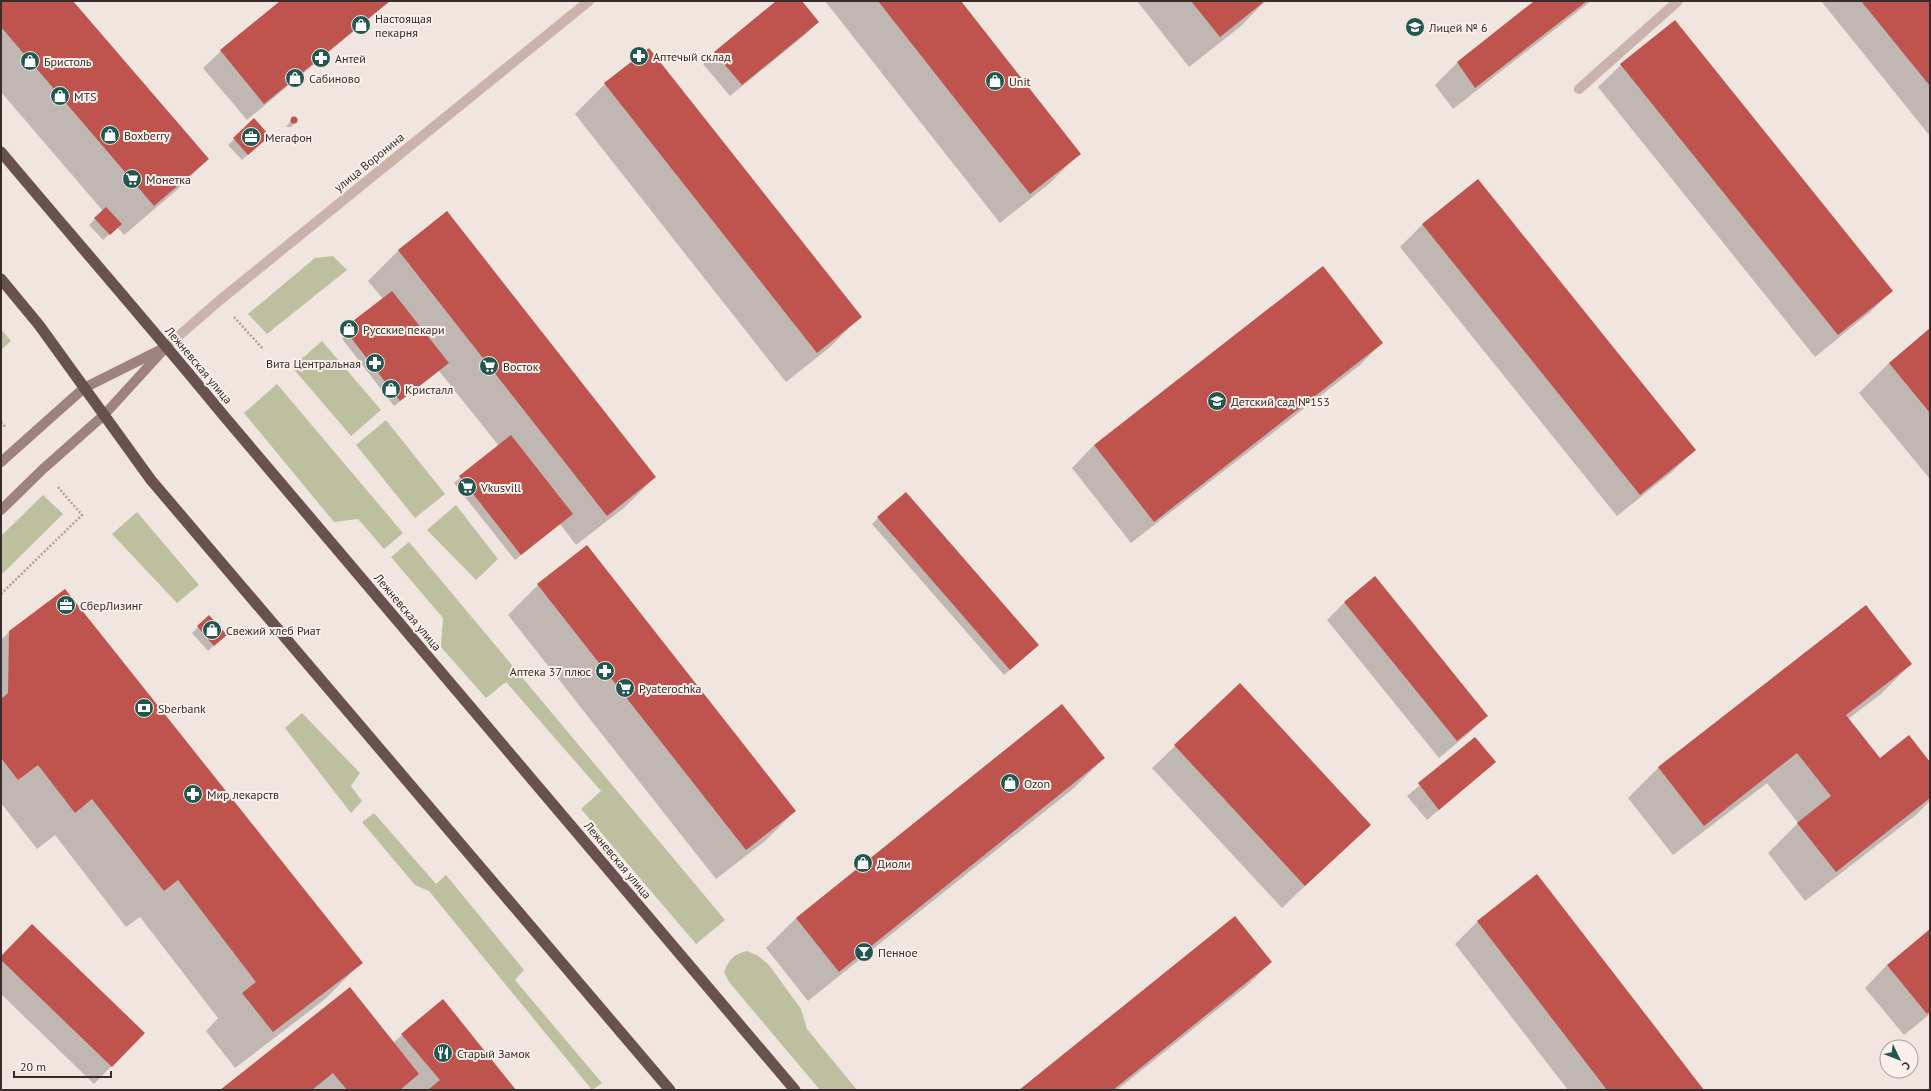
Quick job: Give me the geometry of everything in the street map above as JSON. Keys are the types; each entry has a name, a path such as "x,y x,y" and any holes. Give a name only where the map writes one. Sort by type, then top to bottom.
{"highway":[{"name":"Лежневская улица","path":"1,152 103,274 167,346 224,416 795,1090"},
{"path":"1,279 39,325 156,486 670,1090"}],"main road":[{"path":"1,462 84,388 167,346"},
{"path":"1,510 43,469 104,416 167,346"}],"street":[{"name":"улица Воронина","path":"167,346 226,295 589,1"},
{"path":"1579,89 1678,1"}],"path":[{"path":"233,315 263,350"},
{"path":"1,422 7,428"},
{"path":"1,594 82,514 57,486"}],"green space":[{"path":"333,256 347,270 267,334 248,314 315,258"},
{"path":"1,329 11,341 1,350"},
{"path":"322,341 381,410 351,436 292,367"},
{"path":"277,384 403,533 384,549 358,519 334,522 244,413"},
{"path":"386,420 445,494 415,518 356,445"},
{"path":"43,495 63,514 1,575 1,536"},
{"path":"456,505 498,559 476,580 427,530"},
{"path":"137,512 199,585 177,603 112,534"},
{"path":"409,542 725,920 696,944 581,809 601,791 506,682 486,698 441,647 443,618 391,557"},
{"path":"302,713 360,773 351,786 362,801 351,813 285,728"},
{"path":"374,813 436,884 446,875 524,970 515,980 602,1083 592,1090 429,891 415,885 362,822"},
{"path":"747,951 757,955 769,965 801,1009 807,1029 857,1090 820,1090 729,982 724,972 728,964 732,958"}],"building":[{"path":"1,1 73,1 209,159 154,206 1,27"},
{"path":"280,1 390,1 264,104 220,50"},
{"path":"776,1 802,1 819,22 742,85 714,52"},
{"path":"878,1 961,1 1081,154 1030,194"},
{"path":"1191,1 1265,1 1220,37"},
{"path":"1534,1 1587,1 1475,88 1457,62"},
{"path":"1861,1 1930,1 1930,86"},
{"path":"1675,20 1893,291 1838,335 1620,64"},
{"path":"649,48 862,317 817,353 604,83"},
{"path":"294,117 297,120 294,123 291,120"},
{"name":"Мегафон","path":"254,118 270,136 248,155 233,138"},
{"path":"1478,179 1696,450 1640,495 1422,224"},
{"path":"106,207 122,224 110,235 94,218"},
{"path":"447,211 656,477 607,516 398,250"},
{"path":"1323,266 1383,343 1154,522 1094,445"},
{"path":"392,291 449,363 400,401 348,334 349,324"},
{"path":"1930,328 1930,413 1889,363"},
{"path":"511,435 573,514 521,555 459,476"},
{"path":"906,492 1039,645 1010,670 877,517"},
{"path":"587,545 796,811 746,850 537,584"},
{"path":"1375,576 1488,716 1457,741 1344,602"},
{"path":"65,589 363,963 273,1032 242,993 256,982 178,880 164,891 92,799 75,813 38,765 18,780 1,758 1,699 8,693 9,631"},
{"path":"1866,605 1912,664 1846,715 1880,758 1909,735 1930,762 1930,798 1836,872 1797,823 1831,796 1797,753 1704,826 1658,767"},
{"name":"Свежий хлеб Риат","path":"209,615 227,635 214,646 197,626"},
{"path":"1240,683 1371,825 1305,886 1174,745"},
{"path":"1062,704 1105,758 839,972 796,918"},
{"path":"1475,737 1496,762 1439,810 1418,783"},
{"path":"1537,874 1704,1090 1607,1090 1477,921"},
{"path":"1235,916 1272,962 1113,1090 1019,1090"},
{"path":"32,924 145,1033 112,1067 1,960 1,956"},
{"path":"1930,929 1930,1011 1927,1014 1887,965"},
{"path":"350,987 419,1074 400,1090 347,1090 333,1073 312,1090 220,1090"},
{"path":"443,999 516,1090 428,1090 440,1080 401,1034"}],"place":[{"name":"Настоящая пекарня","path":"361,25"},
{"name":"Лицей № 6","path":"1415,27"},
{"name":"Аптечый склад","path":"639,56"},
{"name":"Антей","path":"321,58"},
{"name":"Бристоль","path":"30,61"},
{"name":"Сабиново","path":"295,78"},
{"name":"Unit","path":"995,81"},
{"name":"MTS","path":"60,96"},
{"name":"Boxberry","path":"110,135"},
{"name":"Мегафон","path":"251,137"},
{"name":"Монетка","path":"132,179"},
{"name":"Русские пекари","path":"349,329"},
{"name":"Вита Центральная","path":"375,363"},
{"name":"Восток","path":"489,366"},
{"name":"Кристалл","path":"391,389"},
{"name":"Детский сад №153","path":"1217,401"},
{"name":"Vkusvill","path":"467,487"},
{"name":"СберЛизинг","path":"66,605"},
{"name":"Свежий хлеб Риат","path":"212,630"},
{"name":"Аптека 37 плюс","path":"605,671"},
{"name":"Pyaterochka","path":"625,688"},
{"name":"Sberbank","path":"144,708"},
{"name":"Ozon","path":"1010,783"},
{"name":"Мир лекарств","path":"193,794"},
{"name":"Диоли","path":"863,863"},
{"name":"Пенное","path":"864,952"},
{"name":"Старый Замок","path":"443,1053"}]}
